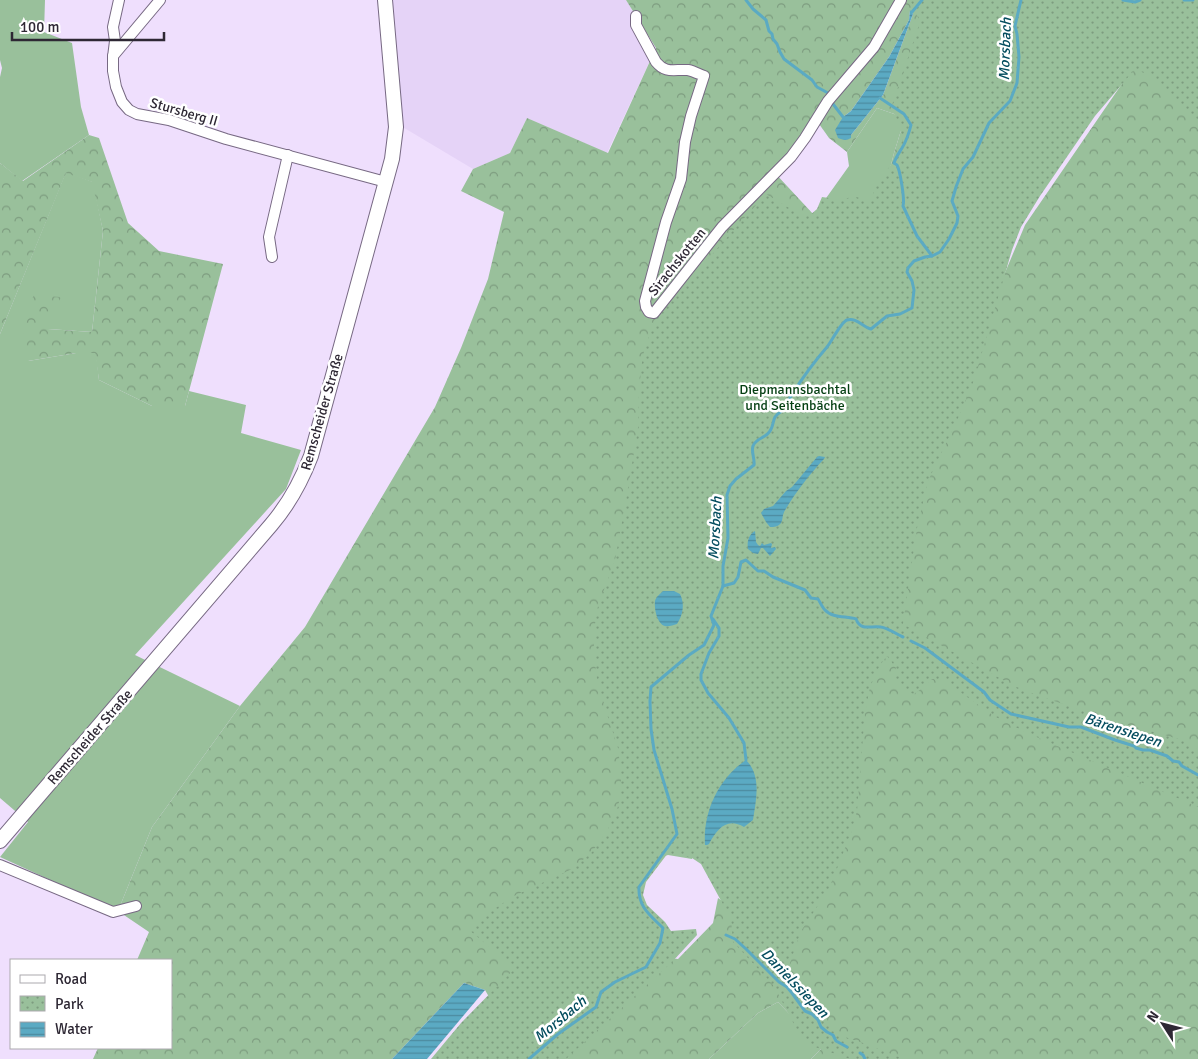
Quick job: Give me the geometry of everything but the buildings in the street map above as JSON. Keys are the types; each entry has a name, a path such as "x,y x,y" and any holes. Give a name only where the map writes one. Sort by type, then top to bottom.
{"main road":[{"name":"Remscheider Straße","path":"0,841 284,510 296,491 310,456 392,159 396,127 386,0"}],"street":[{"name":"Stursberg II","path":"119,0 113,27 115,41 113,71 116,88 128,110 137,114 170,120 226,139 386,182"},
{"path":"113,57 160,0"},
{"name":"Sirachskotten","path":"636,16 636,25 660,66 671,70 688,70 704,76 685,142 681,178 666,222 645,301 648,312 654,313 722,227 791,157 828,101 874,47 901,0"},
{"path":"272,257 269,237 288,155"},
{"path":"0,865 113,912 136,906"}],"shaded area":[{"path":"390,0 626,0 656,48 607,153 527,118 510,153 473,169 401,126"}],"green space":[{"path":"0,0 45,0 44,32 72,43 81,107 89,135 22,181 0,163 0,77 2,68 0,60"},
{"path":"626,0 933,0 981,330 1025,225 1128,75 1198,0 1198,1059 811,1059 822,1048 778,1002 758,1013 709,1059 516,1059 496,1009 485,990 464,983 392,1059 93,1059 98,1049 172,1049 172,959 137,959 149,932 118,911 152,827 240,706 305,627 435,407 488,279 504,212 461,191 473,169 510,153 527,118 608,153 656,48","holes":["910,11 913,14 883,95 851,135 843,117 851,111 889,57 909,20","877,108 900,116 903,124 864,272 774,172 817,121 829,138 847,152","707,779 767,932 718,898 713,923 678,959 661,957 540,920 655,859 668,855 692,859"]},
{"name":"Diepmannsbachtal und Seitenbäche","path":"912,0 1198,0 1198,121 1153,77 1135,69 1095,116 1021,227 1012,250 974,380 928,481 917,528 903,624 1012,685 1103,718 1186,741 1198,750 1198,807 1025,732 994,716 943,680 932,679 914,694 902,690 896,681 896,668 887,656 880,665 870,687 865,713 857,811 851,833 829,889 801,931 789,966 824,1017 839,1035 904,1059 850,1059 815,1047 805,1039 797,1030 774,986 733,942 731,919 701,864 692,858 668,853 646,882 643,895 647,905 665,922 671,931 696,929 697,935 672,962 566,1059 431,1059 461,1023 515,968 469,930 485,915 514,896 572,869 592,852 608,829 617,810 621,794 618,748 597,679 594,630 598,606 615,560 638,428 639,390 643,353 655,320 766,194 799,214 809,216 817,209 822,197 842,200 854,196 870,202 878,181 891,165 903,139 892,105 920,22 911,2"},
{"path":"877,108 900,116 903,124 864,272 814,215 849,166 847,152"},
{"path":"89,135 99,138 128,223 159,251 223,264 185,406 152,406 99,380 95,353 76,353 28,361 21,319 34,295 61,297 48,329 92,332 103,231 92,182 66,173 0,334 0,163 23,181"},
{"path":"66,172 93,182 103,231 92,332 48,329 28,361 76,353 96,353 99,380 152,406 185,406 189,391 246,405 241,433 301,450 286,489 135,655 240,706 152,827 118,911 0,857 28,822 0,798 0,334"},
{"path":"778,1002 822,1048 811,1059 709,1059 758,1013"}],"water":[{"path":"910,10 913,14 883,95 851,135 851,138 844,140 838,138 835,130 843,117 851,111 889,57 909,20"},
{"path":"819,456 825,457 793,498 784,512 781,523 770,527 761,513 764,509 773,506"},
{"path":"755,531 758,545 771,543 771,548 775,547 776,549 770,556 763,548 761,548 758,554 748,549 748,539"},
{"path":"663,591 674,591 680,594 683,609 677,624 665,626 658,619 655,601"},
{"path":"746,760 754,773 757,788 753,820 744,827 732,823 723,826 709,844 705,845 707,820 714,797 728,777"},
{"path":"464,983 485,990 427,1059 392,1059"}],"waterway":[{"path":"746,0 766,20 769,31 784,59 812,80 817,87 828,93"},
{"path":"912,12 922,0"},
{"name":"Morsbach","path":"529,1059 558,1034 596,1007 601,992 615,982 646,967 660,943 663,928 649,915 640,900 639,887 677,834 672,809 654,750 651,729 651,687 704,645 714,625 711,616 723,586 723,566 728,538 727,495 730,486 736,479 754,465 752,451 754,443 770,431 775,417 787,406 790,397 845,321 850,319 871,329 887,316 900,314 912,308 914,290 907,272 908,268 914,261 940,252 949,239 957,223 958,216 952,201 963,169 973,157 989,123 1010,101 1017,83 1019,57 1015,26 1021,0"},
{"path":"1123,0 1135,2 1140,0"},
{"path":"1184,0 1193,0"},
{"path":"880,98 904,114 911,125 907,139 894,163 897,165 901,179 903,206 917,236 932,256"},
{"path":"833,104 843,117"},
{"name":"Bärensiepen","path":"723,586 734,583 738,577 741,562 746,560 758,571 764,571 773,577 805,590 811,598 818,599 828,613 856,619 863,627 884,628 903,637"},
{"path":"713,619 719,628 719,636 709,653 701,674 701,680 708,693 729,718 744,743 746,760"},
{"name":"Bärensiepen","path":"911,641 925,648 984,692 990,700 1011,714 1069,727 1081,727 1136,748 1150,750 1167,756 1198,775"},
{"name":"Danielssiepen","path":"726,935 735,939 746,949 779,982 787,987 805,1011 812,1014 818,1020 821,1027 833,1035 836,1041 847,1047"},
{"name":"Danielssiepen","path":"860,1053 865,1059"}]}
